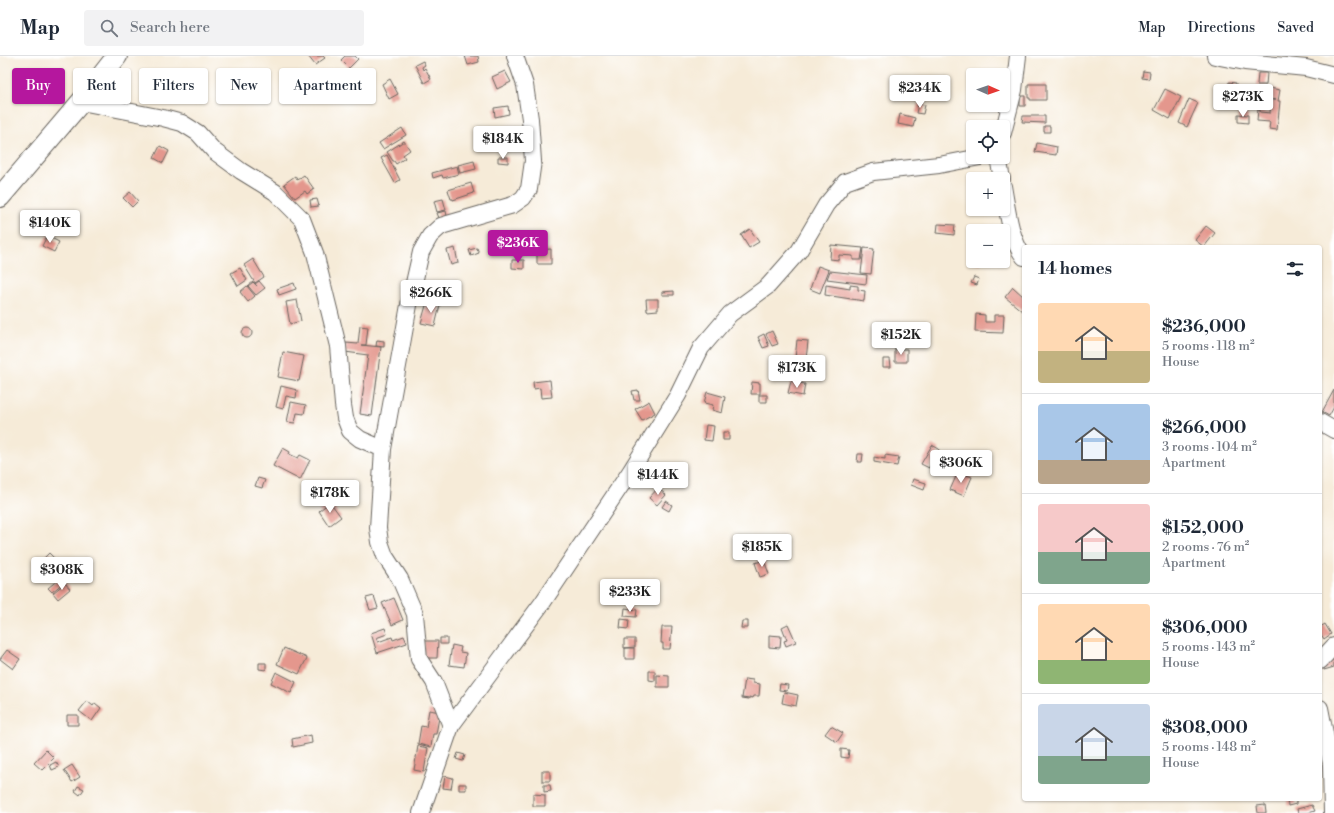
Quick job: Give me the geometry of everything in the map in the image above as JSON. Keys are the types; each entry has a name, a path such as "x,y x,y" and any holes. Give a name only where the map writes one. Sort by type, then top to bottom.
{"main road":[{"path":"107,68 117,56"},
{"path":"0,197 78,104"}],"street":[{"path":"451,726 434,682 419,659 415,614 400,579 385,556 380,542 378,521 383,449 409,305 421,252 430,236 441,226 513,205 523,198 529,189 532,161 530,119 525,85 515,56"},
{"path":"1006,120 1014,90 1018,56"},
{"path":"1215,56 1245,62 1306,68 1334,75"},
{"path":"90,104 182,123 198,133 214,151 241,171 275,192 302,219 315,253 336,339 345,418 350,431 360,439 383,449"},
{"path":"421,813 451,726 543,602 625,479 678,395 702,348 730,314 768,286 799,251 826,205 845,182 873,172 939,165 966,160"},
{"path":"1008,216 1019,250 1022,254"},
{"path":"1322,423 1334,430"},
{"path":"1322,659 1334,646"},
{"path":"1322,718 1331,764 1332,813"}],"building":[{"path":"308,56 323,56 325,58 315,65"},
{"path":"345,56 355,56 358,59 349,68 341,60"},
{"path":"465,56 478,56 479,62 468,65"},
{"path":"423,61 425,65 422,67 423,70 425,68 431,79 424,83 415,65"},
{"path":"505,71 511,82 497,89 492,77"},
{"path":"1143,71 1150,72 1149,79 1142,78"},
{"path":"1258,73 1267,73 1266,85 1257,85"},
{"path":"390,79 398,94 389,99 382,84"},
{"path":"1229,82 1236,83 1235,94 1227,93"},
{"path":"1028,84 1046,84 1046,100 1030,100 1030,98 1028,98"},
{"path":"1264,87 1280,90 1277,130 1269,129 1270,122 1257,121 1258,109 1260,112 1270,113 1271,100 1276,100 1262,98"},
{"path":"1165,89 1181,97 1170,119 1154,110"},
{"path":"1020,96 1025,96 1025,106 1020,106"},
{"path":"1189,99 1198,103 1187,127 1179,123"},
{"path":"918,104 925,105 923,114 916,113"},
{"path":"508,106 509,114 495,117 494,108"},
{"path":"900,114 915,118 913,127 898,124"},
{"path":"1238,114 1248,115 1248,123 1238,122"},
{"path":"1023,116 1045,116 1045,123 1022,122"},
{"path":"1044,126 1050,126 1050,132 1044,132"},
{"path":"402,128 406,135 383,149 379,143"},
{"path":"404,141 410,150 403,155 405,158 396,164 387,152"},
{"path":"1037,143 1057,147 1056,155 1035,152"},
{"path":"160,146 169,151 163,163 154,158"},
{"path":"387,155 400,180 395,183 381,158"},
{"path":"498,157 508,157 508,163 498,162"},
{"path":"474,161 476,169 460,173 458,165"},
{"path":"457,166 459,174 443,178 442,175 433,178 432,173"},
{"path":"304,175 314,189 307,194 305,191 295,198 284,184 295,176 297,180"},
{"path":"471,183 474,193 453,200 451,199 448,190"},
{"path":"130,192 138,201 132,207 123,198"},
{"path":"317,199 319,206 311,207 310,200"},
{"path":"443,199 446,210 437,212 434,201"},
{"path":"446,211 447,216 439,218 437,213"},
{"path":"938,224 955,225 954,235 937,233"},
{"path":"1206,226 1215,233 1206,245 1201,245 1195,240"},
{"path":"750,229 759,242 749,248 741,235"},
{"path":"47,236 59,242 54,252 42,246"},
{"path":"831,245 863,248 861,260 853,260 853,256 839,255 839,260 830,259"},
{"path":"455,248 458,263 451,265 447,250"},
{"path":"477,248 479,253 471,256 469,250"},
{"path":"864,248 874,249 871,274 861,273"},
{"path":"551,249 551,264 537,264 537,250"},
{"path":"253,259 264,277 255,283 244,265"},
{"path":"512,260 524,260 524,269 512,268"},
{"path":"818,266 829,270 820,293 810,289"},
{"path":"240,268 247,280 238,286 231,273"},
{"path":"830,271 867,275 866,284 827,279"},
{"path":"974,277 979,279 977,285 971,283"},
{"path":"259,281 265,288 256,295 248,286 253,282 255,284"},
{"path":"294,283 296,289 279,295 277,289"},
{"path":"826,285 850,289 850,285 858,286 858,290 865,291 864,301 825,295"},
{"path":"247,286 255,296 248,302 240,292"},
{"path":"1013,287 1022,295 1022,311 1005,297"},
{"path":"674,291 674,295 662,295 662,292"},
{"path":"646,299 658,299 658,310 647,311"},
{"path":"297,300 301,321 290,324 286,302"},
{"path":"427,302 440,305 435,326 421,323"},
{"path":"976,314 985,315 985,322 994,322 994,315 1004,315 1003,333 975,332"},
{"path":"360,326 368,327 366,345 361,345 381,347 372,416 360,414 368,355 345,352 346,343 358,344"},
{"path":"245,328 249,328 251,329 251,337 245,338 242,335 242,331"},
{"path":"772,331 778,344 772,346 766,334"},
{"path":"764,334 769,346 763,348 758,337"},
{"path":"377,340 384,341 384,347 376,346"},
{"path":"797,340 808,341 806,360 795,359"},
{"path":"895,349 907,349 907,362 895,362"},
{"path":"283,352 304,356 299,381 278,377"},
{"path":"883,359 890,359 891,367 883,367"},
{"path":"550,380 552,397 541,398 540,388 534,389 533,382"},
{"path":"791,381 805,384 803,396 788,393"},
{"path":"752,382 760,383 760,394 751,394"},
{"path":"281,386 297,390 296,398 286,396 283,409 276,407"},
{"path":"638,390 640,400 634,400 632,391"},
{"path":"1334,390 1334,407 1329,416 1322,412"},
{"path":"707,392 725,397 722,413 712,410 713,405 704,403"},
{"path":"759,395 767,395 767,402 759,402"},
{"path":"649,401 655,413 642,420 635,409"},
{"path":"291,402 306,405 304,414 297,413 295,423 287,422"},
{"path":"706,425 714,426 712,441 704,440"},
{"path":"723,432 729,432 729,440 723,440"},
{"path":"932,445 939,449 929,468 921,464"},
{"path":"283,448 290,452 289,454 298,458 300,455 310,460 300,480 273,466"},
{"path":"858,454 863,454 862,462 857,462"},
{"path":"885,455 899,457 897,466 874,462 874,457 885,459"},
{"path":"958,472 972,477 964,496 950,490"},
{"path":"258,478 265,480 262,488 255,486"},
{"path":"913,479 926,483 924,490 911,485"},
{"path":"658,488 666,495 657,505 649,498"},
{"path":"666,501 672,505 669,511 662,507"},
{"path":"330,502 341,517 329,526 319,511"},
{"path":"49,553 60,564 52,572 41,561"},
{"path":"764,560 769,574 760,577 755,563"},
{"path":"59,579 63,583 52,592 48,588"},
{"path":"65,583 70,589 58,599 53,593"},
{"path":"374,596 378,608 370,610 366,598"},
{"path":"394,598 403,620 392,625 382,603"},
{"path":"625,608 637,610 636,617 624,616"},
{"path":"621,619 629,620 628,629 620,628"},
{"path":"742,621 748,621 748,628 741,628"},
{"path":"788,624 796,642 786,646 784,641 787,640 782,627"},
{"path":"1325,624 1331,634 1324,639 1322,636 1322,626"},
{"path":"662,627 672,627 670,649 663,649 663,643 661,643"},
{"path":"385,628 387,634 376,638 378,642 392,637 393,640 404,636 407,643 377,653 371,633"},
{"path":"769,635 781,636 780,648 769,647"},
{"path":"440,638 447,638 447,644 440,644"},
{"path":"624,639 635,639 635,647 624,648"},
{"path":"424,641 438,641 437,658 424,658"},
{"path":"452,645 461,647 460,652 466,653 464,667 449,665"},
{"path":"284,648 307,658 299,674 277,664"},
{"path":"625,648 634,648 634,659 625,659"},
{"path":"7,650 20,659 13,669 0,659"},
{"path":"1334,659 1334,667 1324,670 1322,662"},
{"path":"259,663 266,663 266,670 259,669"},
{"path":"649,671 655,671 655,681 649,680"},
{"path":"276,672 296,682 291,693 271,683"},
{"path":"657,675 669,676 669,687 657,687"},
{"path":"745,679 753,680 753,683 760,684 759,696 754,696 753,698 749,697 749,699 742,698"},
{"path":"780,684 788,685 787,691 779,690"},
{"path":"784,692 798,695 796,706 782,703"},
{"path":"87,701 93,706 95,703 101,708 92,721 79,711"},
{"path":"429,710 440,712 436,734 433,734 431,747 418,744 421,726 426,727"},
{"path":"67,715 78,715 78,725 67,725"},
{"path":"831,726 843,733 837,742 825,734"},
{"path":"311,735 312,743 293,747 292,739"},
{"path":"418,746 428,748 424,772 414,770"},
{"path":"841,749 849,750 848,758 841,757"},
{"path":"46,750 54,758 42,770 34,763"},
{"path":"458,753 465,755 463,761 456,759"},
{"path":"56,762 59,767 52,770 50,765"},
{"path":"72,765 80,777 72,782 64,770"},
{"path":"542,771 550,771 550,781 542,781"},
{"path":"445,776 453,778 451,789 443,788"},
{"path":"459,784 466,784 466,790 459,790"},
{"path":"544,785 550,785 551,791 544,792"},
{"path":"78,786 84,789 80,795 75,791"},
{"path":"533,794 545,795 545,806 533,806"},
{"path":"1287,801 1296,801 1296,804 1288,806"},
{"path":"1265,805 1266,813 1258,813 1257,806"},
{"path":"1312,805 1315,811 1298,813 1297,809"}]}
